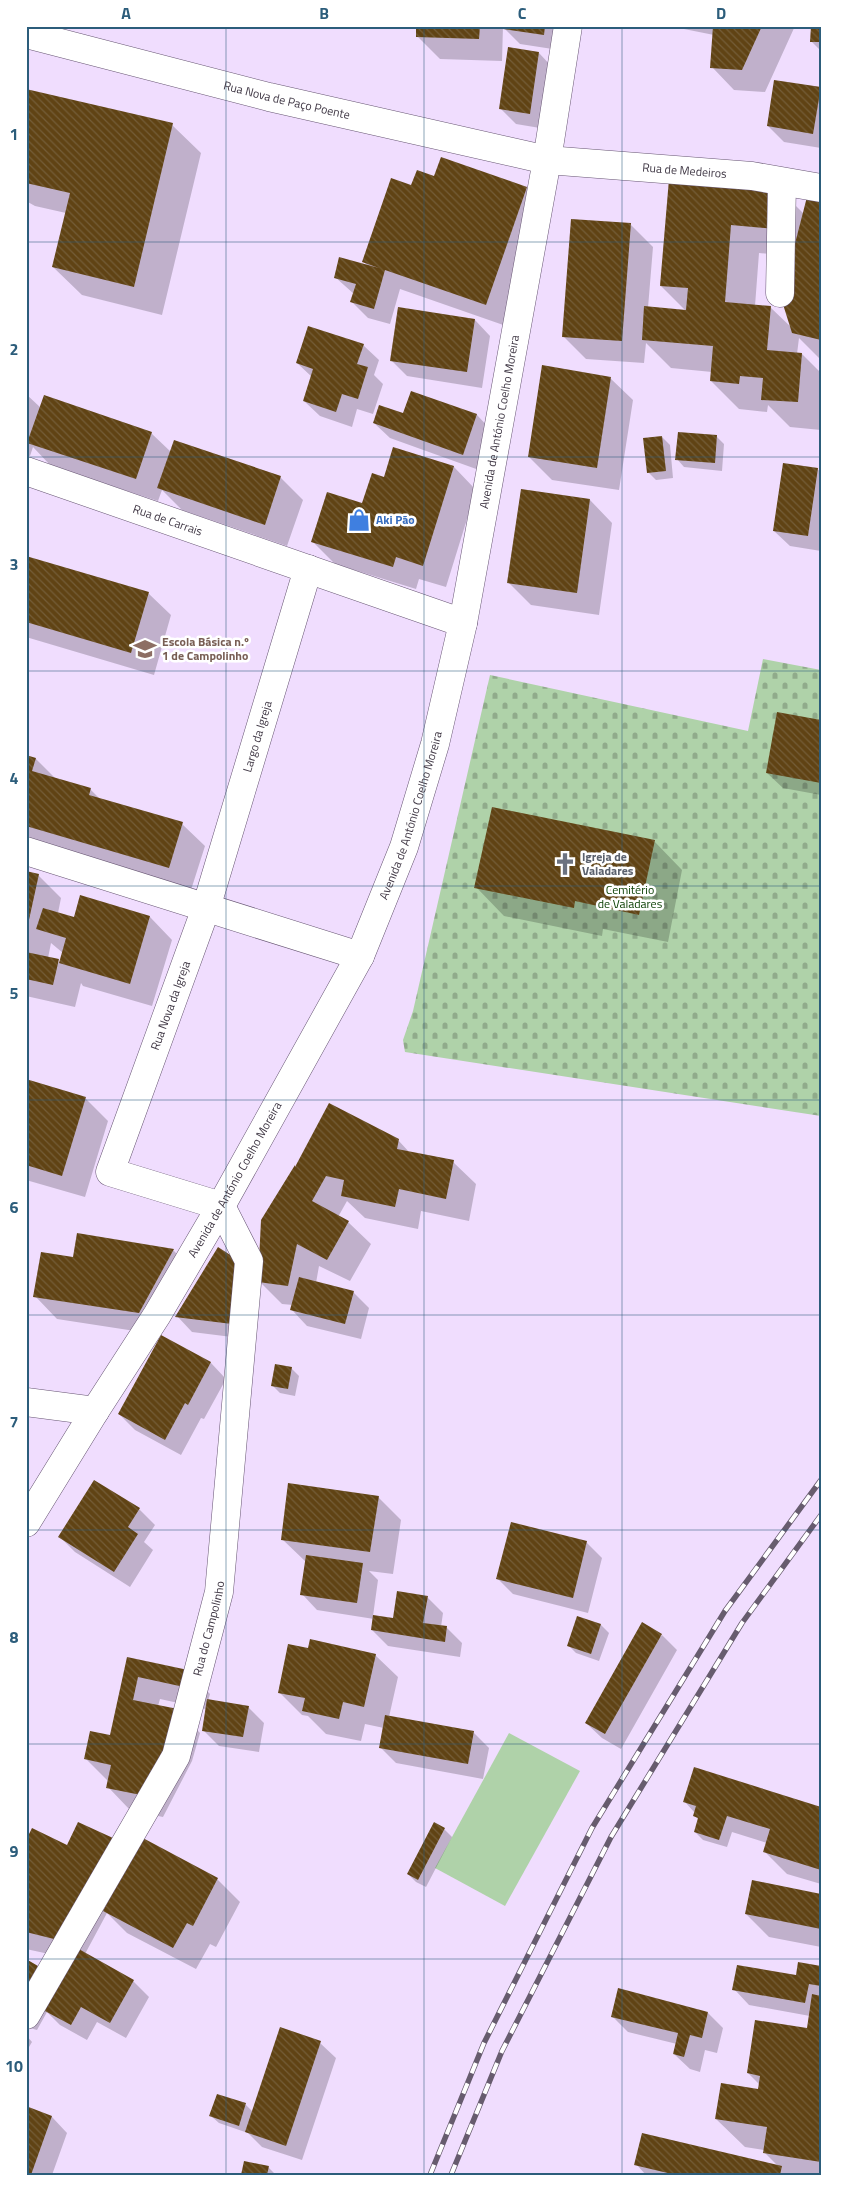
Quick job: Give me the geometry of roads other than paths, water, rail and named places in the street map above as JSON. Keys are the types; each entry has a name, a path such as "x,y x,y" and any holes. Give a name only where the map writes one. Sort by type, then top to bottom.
{"street":[{"name":"Avenida de António Coelho Moreira","path":"26,1523 95,1411 157,1316 221,1206 360,956 404,847 435,744 463,623 548,160 568,26"},
{"name":"Rua Nova de Paço Poente","path":"26,34 269,97 548,160"},
{"name":"Rua de Medeiros","path":"548,160 752,176 821,188"},
{"path":"780,293 782,182"},
{"name":"Rua de Carrais","path":"26,471 308,569"},
{"path":"308,569 463,623"},
{"name":"Largo da Igreja","path":"206,908 308,569"},
{"path":"26,851 360,956"},
{"name":"Rua Nova da Igreja","path":"206,908 110,1172 221,1206"},
{"name":"Rua do Campolinho","path":"26,2015 176,1756 219,1592 248,1261 221,1206"},
{"path":"26,1402 95,1411"}],"railway":[{"path":"430,2175 484,2043 592,1828 725,1611 821,1480"},
{"path":"451,2175 502,2051 611,1837 742,1623 821,1515"}],"place":[{"name":"Aki Pão","path":"359,520"},
{"name":"Escola Básica n.º 1 de Campolinho","path":"145,649"},
{"name":"Igreja de Valadares","path":"565,864"}],"park label":[{"name":"Cemitério de Valadares","path":"630,897"}]}
